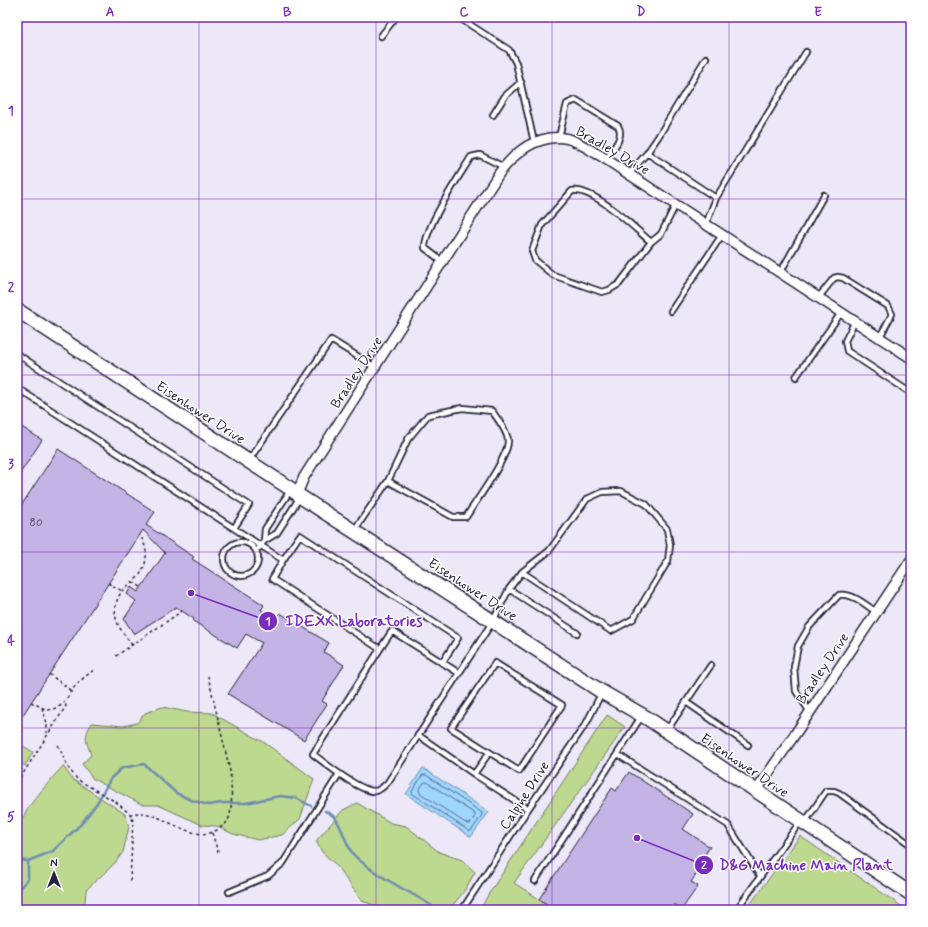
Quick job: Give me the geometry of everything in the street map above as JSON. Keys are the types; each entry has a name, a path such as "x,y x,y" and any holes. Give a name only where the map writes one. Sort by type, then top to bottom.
{"street":[{"name":"Bradley Drive","path":"296,493 304,477 504,167 512,158 534,142 559,137 573,140 606,159 676,204 911,358"},
{"name":"Eisenhower Drive","path":"17,310 602,692 642,715 911,894"},
{"name":"Bradley Drive","path":"756,791 911,560"}],"lane":[{"path":"381,36 396,17"},
{"path":"458,17 510,50 516,63 521,82 534,142"},
{"path":"706,224 716,198 806,52"},
{"path":"629,174 647,153 658,137 706,58"},
{"path":"493,115 505,96 521,82"},
{"path":"559,137 567,104 576,100 618,126 620,136 606,159"},
{"path":"647,153 716,198"},
{"path":"443,262 425,248 425,242 430,226 472,157 480,155 504,167"},
{"path":"651,242 601,200 579,190 572,191 542,225 532,251 535,260 553,275 602,292 609,290 619,284 651,242 661,234 676,204"},
{"path":"780,273 824,195"},
{"path":"671,311 722,235"},
{"path":"818,298 834,278 838,276 888,306 891,309 892,314 880,337"},
{"path":"796,377 841,313"},
{"path":"855,321 845,341 847,351 911,393"},
{"path":"248,462 331,340 376,367"},
{"path":"17,354 249,505 234,528"},
{"path":"17,388 283,560"},
{"path":"354,530 388,481 408,439 428,414 462,408 492,411 502,424 508,440 502,460 466,517 453,517 388,481"},
{"path":"459,673 392,631 313,754 339,774 363,788 374,791 381,789 388,782 493,621 509,589 522,572 549,551 587,498 602,492 621,491 646,504 667,529 670,545 668,561 632,619 610,631 522,572"},
{"path":"264,541 277,533 296,493"},
{"path":"256,552 264,541 265,529 296,493"},
{"path":"380,649 272,579 300,535 458,638 442,663"},
{"path":"238,543 250,545 256,552 258,563 252,572 248,574 243,576 232,574 225,565 225,553 228,548 233,545 238,543"},
{"path":"509,589 578,633"},
{"path":"810,712 796,691 794,667 798,646 809,628 840,595 845,594 858,600 876,612"},
{"path":"495,663 562,705 518,771 489,753 451,728 495,663"},
{"path":"666,731 711,665"},
{"name":"Calpine Drive","path":"462,910 586,722 602,692"},
{"path":"686,702 748,745"},
{"path":"535,881 642,715"},
{"path":"418,735 528,809"},
{"path":"474,774 489,753"},
{"path":"617,754 728,825 760,876"},
{"path":"228,892 268,876 283,863 339,774"},
{"path":"736,910 760,876 826,791 839,792 911,846"}],"path":[{"path":"132,645 117,622 116,605 118,596 141,573 146,559 146,547 140,535"},
{"path":"133,582 141,587"},
{"path":"108,583 122,591"},
{"path":"116,656 182,611"},
{"path":"31,702 47,710 60,707 77,684 94,670"},
{"path":"49,674 71,692"},
{"path":"130,814 141,812 152,815 196,833 212,833 227,822 231,806 230,771 208,676"},
{"path":"17,783 66,706 65,702"},
{"path":"42,708 47,723 47,735"},
{"path":"58,745 69,769 78,780 116,802 130,814 133,821 130,881"},
{"path":"212,833 218,852"}],"green space":[{"path":"162,707 187,712 212,713 265,743 314,779 300,819 282,835 258,840 233,834 216,826 202,825 158,805 143,805 93,779 82,764 91,755 86,735 92,723 123,726 137,723 145,713"},
{"path":"607,715 625,727 514,883 556,910 480,910 488,895"},
{"path":"17,742 33,752 25,766 17,761"},
{"path":"63,766 72,779 125,814 129,827 123,852 115,863 86,890 85,902 76,910 17,910 17,825 35,799"},
{"path":"357,803 391,823 406,826 439,852 462,860 475,872 465,890 449,910 388,910 362,901 336,865 322,852 316,841 343,810"},
{"path":"800,836 907,910 746,910"}],"water":[{"path":"423,768 489,812 471,837 406,794"}],"building":[{"path":"17,424 42,440 17,478"},
{"path":"58,449 155,512 146,525 194,557 192,559 264,605 261,610 276,619 280,613 329,643 324,652 344,665 322,701 327,704 304,740 228,694 262,643 246,634 237,648 193,621 194,619 176,607 134,634 124,619 136,601 127,594 131,587 138,592 165,553 143,530 17,724 17,512"},
{"path":"629,772 693,814 683,829 710,847 703,857 706,859 691,882 698,886 682,909 674,904 670,910 556,910 539,899 612,788 616,791"}],"waterway":[{"path":"17,860 28,861 53,851 82,823 97,803 111,778 122,768 144,764 176,793 191,800 208,805 222,803 246,803 280,796 296,798 311,806"},
{"path":"325,811 335,818 350,849 357,858 372,870 438,910"},
{"path":"17,891 28,879 28,861"}],"place":[{"name":"IDEXX Laboratories","path":"191,593"},
{"name":"D&G Machine Main Plant","path":"637,838"}]}
